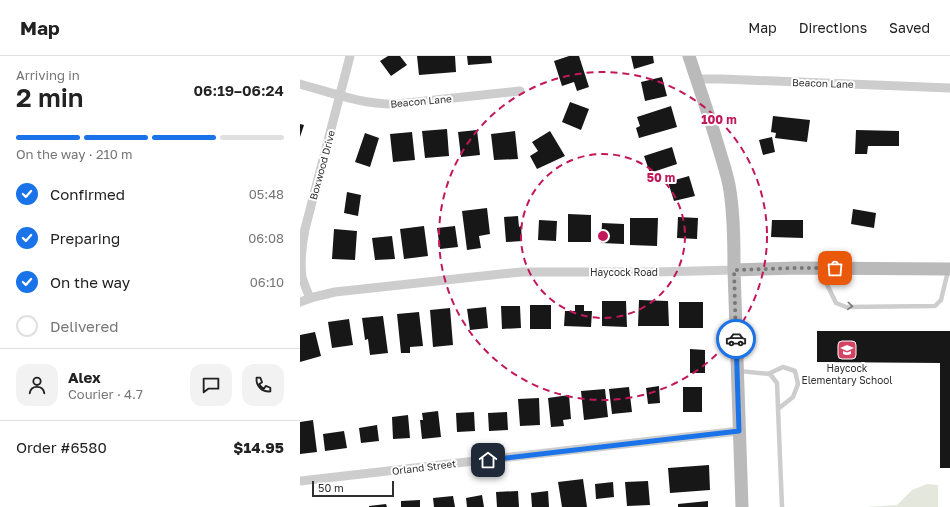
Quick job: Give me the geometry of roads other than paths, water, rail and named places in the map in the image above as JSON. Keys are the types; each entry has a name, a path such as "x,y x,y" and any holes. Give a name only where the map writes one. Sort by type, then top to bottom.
{"main road":[{"path":"688,56 713,126 730,189 734,234 742,507"},
{"name":"Haycock Road","path":"734,270 819,268 949,269"}],"street":[{"name":"Boxwood Drive","path":"310,298 302,277 300,265 301,249 350,56"},
{"name":"Beacon Lane","path":"696,79 950,88"},
{"name":"Beacon Lane","path":"300,84 370,103 384,104 397,104 520,91"},
{"name":"Haycock Road","path":"300,302 335,292 522,272 657,272 734,270"},
{"name":"Orland Street","path":"300,482 739,431"}],"lane":[{"path":"819,268 836,303 846,307 935,306 941,300 949,269"},
{"path":"767,374 783,367 795,371 798,384 794,397 778,409"},
{"path":"737,371 770,374 777,383 782,507"}],"place":[{"name":"Haycock Elementary School","path":"847,350"}]}
